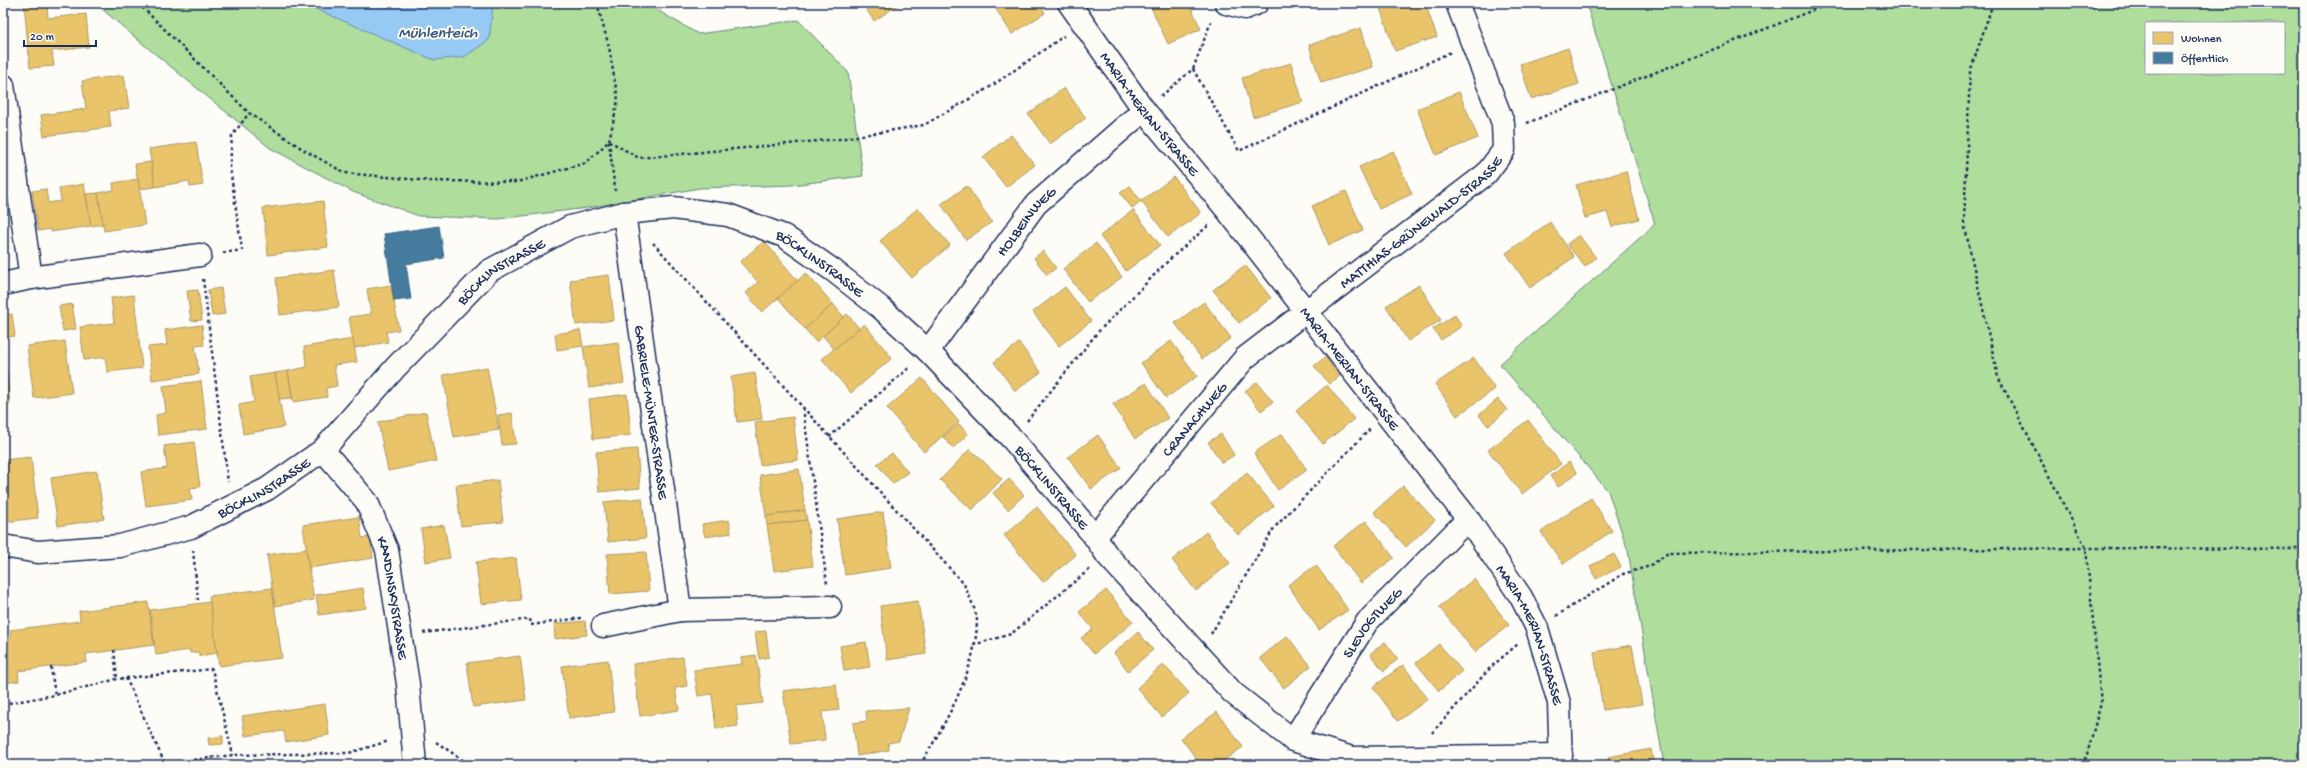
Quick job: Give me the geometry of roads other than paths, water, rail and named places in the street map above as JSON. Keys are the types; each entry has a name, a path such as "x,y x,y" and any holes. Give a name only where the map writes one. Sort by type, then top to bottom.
{"street":[{"name":"MARIA-MERIAN-STRASSE","path":"1069,3 1144,110 1226,210 1304,312 1386,413 1468,519 1521,597 1537,628 1559,703 1561,760"},
{"path":"1220,10 1245,8 1257,3"},
{"name":"MATTHIAS-GRÜNEWALD-STRASSE","path":"1304,312 1486,174 1504,150 1504,123 1458,3"},
{"path":"3,85 31,278"},
{"name":"HOLBEINWEG","path":"928,351 1036,204 1144,110"},
{"name":"BÖCKLINSTRASSE","path":"3,546 38,552 120,546 191,527 267,488 323,450 396,367 489,271 530,247 570,227 624,213 673,208 728,215 784,236 834,271 881,308 928,351 1012,439 1095,537 1107,555 1233,694 1293,740 1352,758 1561,760"},
{"name":"GABRIELE-MÜNTER-STRASSE","path":"624,213 680,610"},
{"path":"3,284 31,278 200,255"},
{"name":"CRANACHWEG","path":"1095,537 1246,358 1304,312"},
{"name":"KANDINSKYSTRASSE","path":"323,450 367,502 387,550 402,636 414,741 415,765"},
{"name":"SLEVOGTWEG","path":"1293,740 1367,622 1468,519"},
{"path":"602,626 680,610 830,607"}],"water":[{"name":"Mühlenteich","path":"302,3 493,4 489,40 464,57 434,60"}]}
